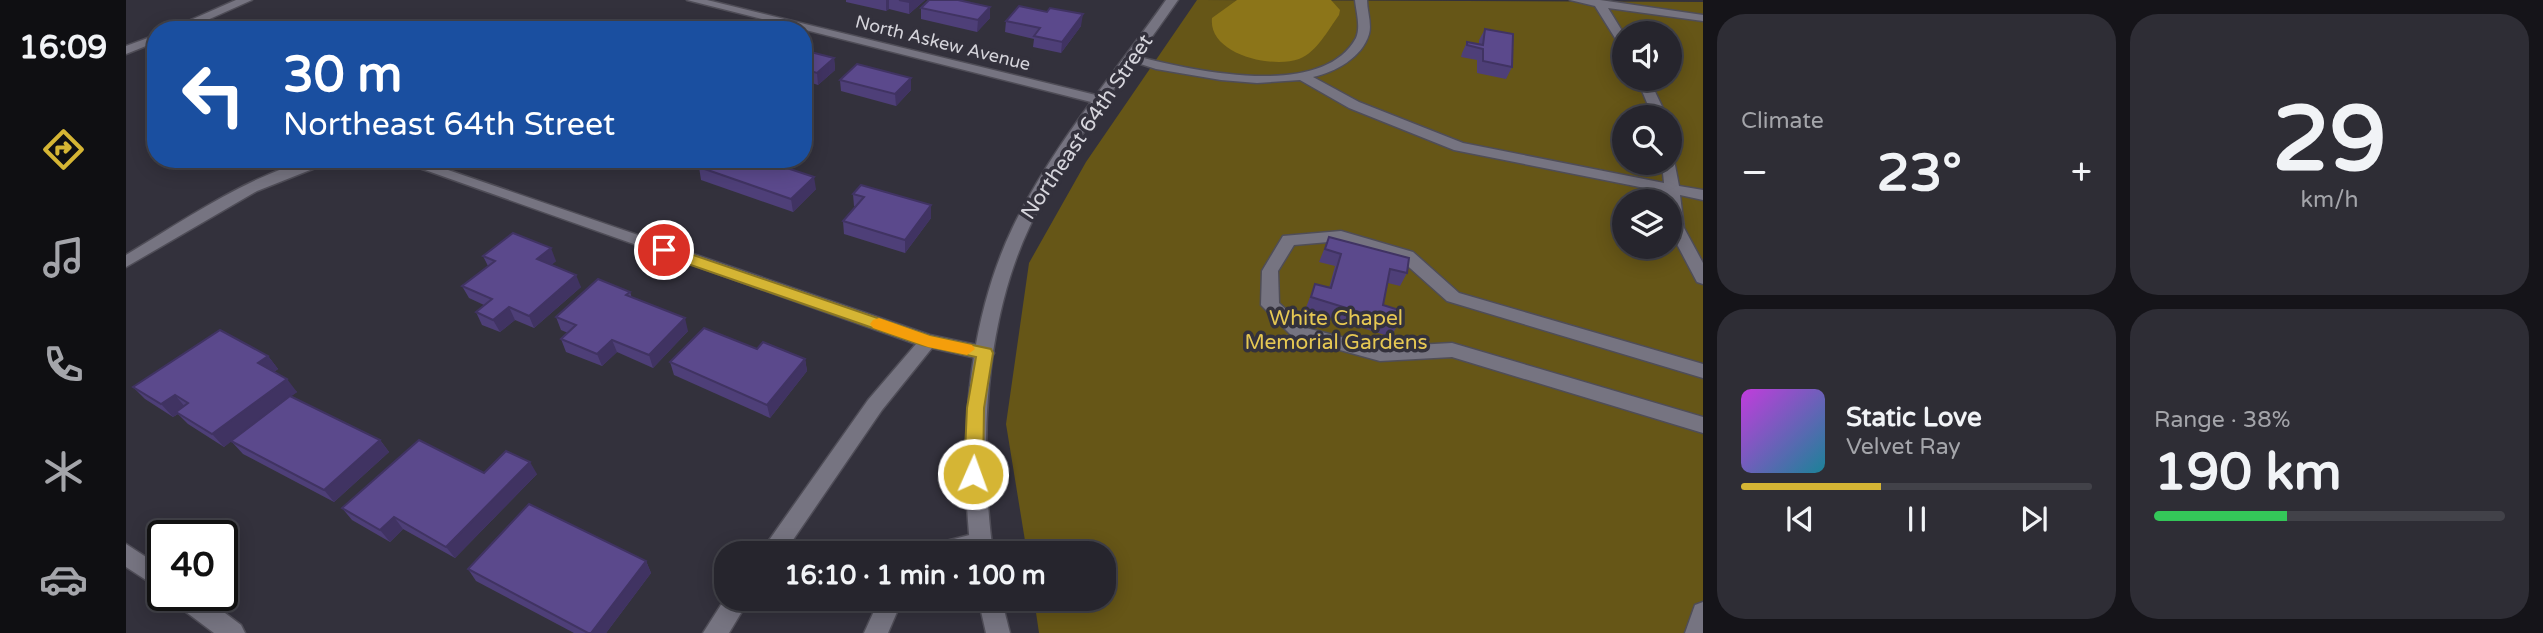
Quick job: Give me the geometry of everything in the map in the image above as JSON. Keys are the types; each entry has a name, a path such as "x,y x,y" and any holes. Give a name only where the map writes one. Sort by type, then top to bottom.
{"street":[{"path":"196,21 246,0"},
{"name":"North Askew Avenue","path":"693,0 778,21"},
{"name":"Northeast 64th Street","path":"981,541 973,474 975,408 1007,263 1023,223 1046,183 1172,0"},
{"path":"1131,60 1213,76 1306,78 1349,59 1363,35 1361,0"},
{"path":"1576,0 1703,18"},
{"path":"1599,3 1612,24"},
{"name":"North Askew Avenue","path":"812,29 1103,101"},
{"path":"126,50 147,41"},
{"path":"1306,78 1354,105 1459,147 1666,189"},
{"path":"126,262 261,184 299,168"},
{"path":"427,168 928,341 985,353"},
{"path":"1682,192 1703,195"},
{"path":"1703,372 1453,297 1407,256 1341,236 1289,240 1270,271 1270,305 1300,333 1380,354 1452,350 1703,425"},
{"path":"1682,239 1703,278"},
{"path":"779,541 875,405 928,341"},
{"path":"126,554 147,569"},
{"path":"203,611 233,633"},
{"path":"715,633 730,611"},
{"path":"876,633 886,611"},
{"path":"992,611 998,633"}],"green space":[{"name":"White Chapel Memorial Gardens","path":"1197,0 1703,2 1703,633 1039,633 1036,611 1116,611 1116,541 1025,541 1006,424 1029,263 1086,162"}],"shaded area":[{"path":"1237,0 1331,0 1340,10 1317,46 1305,56 1287,62 1273,62 1244,56 1220,41 1213,31 1212,18"}],"building":[{"path":"929,0 958,0 990,7 978,20 921,8"},
{"path":"1019,6 1047,12 1050,8 1083,14 1062,42 1034,36 1040,28 1006,21"},
{"path":"1485,29 1513,34 1512,67 1483,61 1483,49 1467,45 1467,42 1483,45"},
{"path":"812,52 834,58 817,73 812,72"},
{"path":"857,64 911,78 895,94 840,80"},
{"path":"702,168 787,168 814,177 791,199"},
{"path":"861,185 931,205 905,240 843,221 864,197 853,194"},
{"path":"513,233 551,248 537,259 576,275 529,316 509,307 493,320 476,312 492,299 462,286 495,261 483,256"},
{"path":"1329,237 1409,258 1407,273 1390,269 1383,305 1399,310 1398,324 1311,297 1315,284 1331,288 1341,254 1325,249"},
{"path":"598,279 630,292 626,295 685,318 649,355 612,340 597,354 561,339 576,325 556,317"},
{"path":"704,328 757,349 763,342 805,359 767,405 670,362"},
{"path":"220,330 268,356 258,363 287,379 212,434 176,412 188,403 175,395 161,404 133,387"},
{"path":"290,396 380,440 324,490 231,441"},
{"path":"419,440 484,473 506,451 530,462 446,547 394,517 380,530 342,508"},
{"path":"529,504 646,561 591,633 468,569"}],"slow traffic":[{"path":"879,324 928,341 967,349"}],"route":[{"path":"664,250 928,341 985,353 975,408 973,474"}]}
